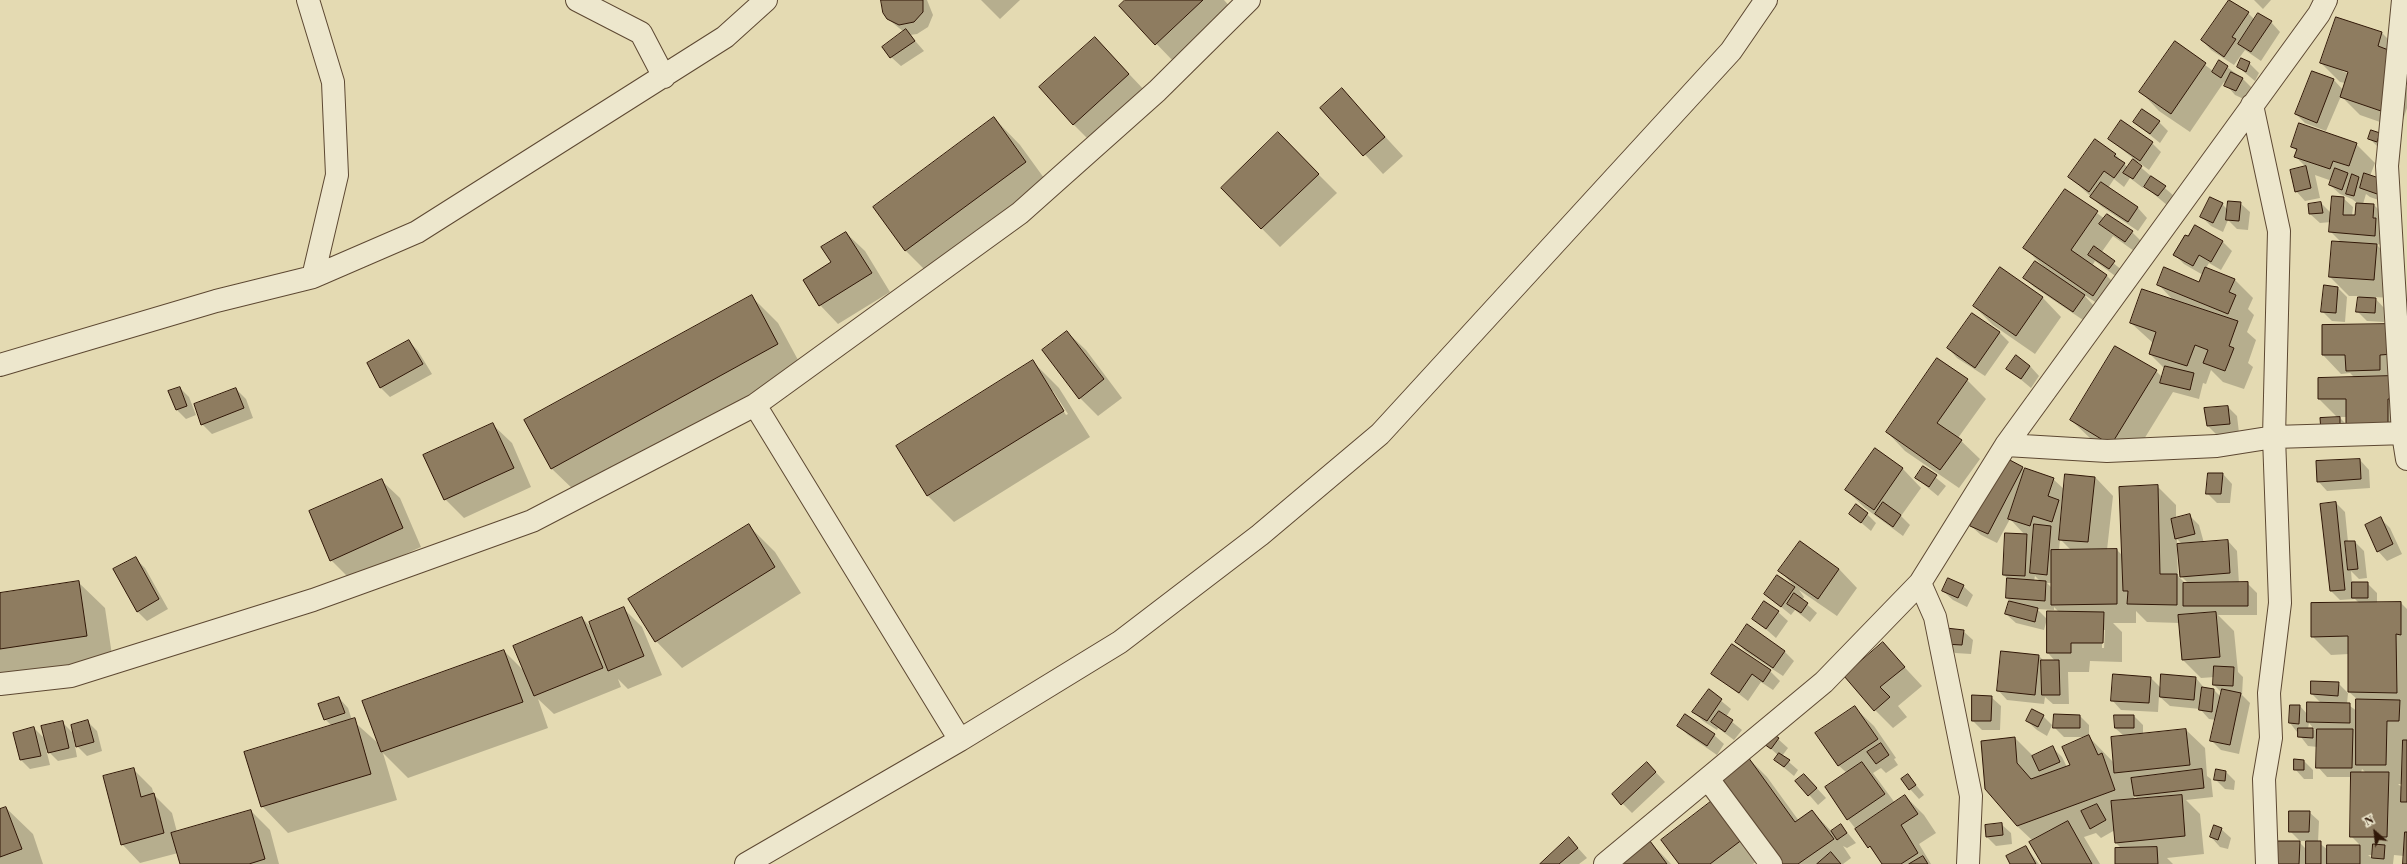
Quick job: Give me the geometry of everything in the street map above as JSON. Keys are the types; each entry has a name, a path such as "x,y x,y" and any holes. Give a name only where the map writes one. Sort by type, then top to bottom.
{"street":[{"path":"308,0 333,82 337,175 313,277"},
{"path":"576,0 641,33 664,77"},
{"path":"0,365 216,301 313,277 417,232 726,37 766,0"},
{"path":"0,684 72,676 313,600 532,521 755,405 1020,213 1157,91 1249,0"},
{"path":"746,864 960,740 1120,642 1260,535 1380,434 1731,51 1766,0"},
{"path":"1605,864 1824,682 1920,583 2006,445 2319,14 2326,0"},
{"path":"2403,0 2387,166 2407,459"},
{"path":"2252,105 2279,231 2274,437 2280,603 2269,694 2271,738 2264,779 2267,864"},
{"path":"755,405 960,740"},
{"path":"2006,445 2107,451 2217,446 2274,437 2405,434"},
{"path":"1920,583 1935,617 1971,796 1968,864"},
{"path":"1708,779 1771,864"}],"building":[{"path":"881,0 923,0 923,12 914,22 899,25 887,19 883,13"},
{"path":"1125,0 1203,0 1155,45 1119,6"},
{"path":"2229,0 2249,12 2232,37 2236,39 2224,57 2201,40"},
{"path":"2258,13 2272,21 2251,52 2238,44"},
{"path":"2336,17 2382,32 2378,46 2391,51 2381,111 2340,97 2348,72 2320,63"},
{"path":"906,29 915,41 890,58 882,47"},
{"path":"1095,37 1129,74 1073,125 1039,87"},
{"path":"2175,41 2206,63 2171,114 2139,92"},
{"path":"2241,58 2250,62 2246,72 2237,67"},
{"path":"2219,60 2228,66 2221,78 2212,72"},
{"path":"2312,71 2334,79 2317,123 2295,114"},
{"path":"2231,72 2243,78 2236,91 2224,86"},
{"path":"1342,88 1385,137 1363,156 1320,108"},
{"path":"2142,109 2160,121 2150,134 2133,122"},
{"path":"994,117 1026,162 905,251 873,207"},
{"path":"2121,120 2153,142 2140,161 2108,139"},
{"path":"2299,123 2357,143 2349,166 2333,161 2330,169 2294,157 2297,149 2291,147"},
{"path":"2371,130 2380,133 2377,142 2368,139"},
{"path":"1278,132 1319,174 1261,229 1221,188"},
{"path":"2095,139 2116,154 2114,156 2125,163 2114,178 2104,171 2089,192 2068,177"},
{"path":"2133,159 2142,166 2133,179 2123,173"},
{"path":"2306,166 2311,188 2295,192 2290,170"},
{"path":"2335,168 2348,173 2342,190 2329,185"},
{"path":"2364,173 2385,180 2380,195 2360,188"},
{"path":"2352,174 2359,177 2354,196 2346,194"},
{"path":"2151,176 2166,186 2158,196 2144,187"},
{"path":"2101,182 2138,207 2128,222 2090,197"},
{"path":"2065,189 2098,211 2071,250 2107,275 2093,296 2023,248"},
{"path":"2332,196 2344,197 2343,215 2355,215 2356,203 2374,204 2373,218 2376,218 2375,236 2329,232"},
{"path":"2210,197 2223,203 2213,223 2200,217"},
{"path":"2228,201 2241,202 2239,221 2226,220"},
{"path":"2321,202 2323,213 2309,214 2308,204"},
{"path":"2107,214 2133,231 2125,242 2099,224"},
{"path":"2195,225 2223,241 2211,262 2199,255 2193,266 2173,255 2185,235 2188,236"},
{"path":"846,232 872,273 819,306 803,280 831,262 821,247"},
{"path":"2332,241 2377,244 2374,280 2329,277"},
{"path":"2094,246 2115,261 2109,269 2088,255"},
{"path":"2035,261 2085,295 2073,312 2023,278"},
{"path":"2000,267 2043,297 2016,336 1973,306"},
{"path":"2164,267 2199,282 2205,267 2235,279 2229,292 2236,295 2228,314 2157,285"},
{"path":"2324,285 2338,287 2336,313 2321,312"},
{"path":"2142,289 2238,321 2229,346 2234,348 2225,371 2203,363 2208,350 2195,345 2187,366 2149,354 2156,332 2130,323"},
{"path":"752,295 778,344 551,469 524,420"},
{"path":"2358,297 2376,298 2375,313 2356,312"},
{"path":"1972,313 2000,332 1975,368 1947,348"},
{"path":"2393,324 2393,354 2380,355 2380,370 2346,371 2345,355 2322,355 2322,325"},
{"path":"1067,331 1104,379 1079,399 1042,350"},
{"path":"409,340 423,364 380,388 367,363"},
{"path":"2115,346 2157,370 2111,445 2070,420"},
{"path":"2016,355 2030,366 2021,379 2006,369"},
{"path":"1937,358 1968,379 1937,423 1962,440 1940,470 1886,432"},
{"path":"1033,360 1064,411 927,496 896,446"},
{"path":"2165,366 2194,373 2190,390 2160,383"},
{"path":"2392,376 2392,399 2388,399 2388,423 2346,424 2346,399 2318,399 2318,378"},
{"path":"180,387 187,406 176,410 168,391"},
{"path":"236,388 244,408 201,425 194,404"},
{"path":"2228,406 2230,424 2207,426 2204,408"},
{"path":"2340,417 2340,431 2321,431 2320,418"},
{"path":"493,423 514,468 444,500 423,455"},
{"path":"1875,448 1903,468 1874,510 1845,490"},
{"path":"2006,458 2023,467 1988,534 1970,526"},
{"path":"2360,459 2361,479 2317,482 2316,461"},
{"path":"1923,466 1937,475 1929,487 1915,478"},
{"path":"2025,468 2054,478 2048,496 2059,500 2052,522 2033,516 2030,526 2008,519"},
{"path":"2208,473 2223,473 2221,494 2206,494"},
{"path":"2065,474 2095,477 2088,542 2059,540"},
{"path":"382,479 403,528 330,561 309,511"},
{"path":"2158,485 2160,574 2177,574 2177,605 2127,604 2128,591 2123,591 2119,487"},
{"path":"1883,502 1901,515 1893,527 1875,514"},
{"path":"2336,502 2345,590 2330,591 2320,504"},
{"path":"1856,504 1868,513 1861,523 1849,514"},
{"path":"2190,514 2195,534 2175,539 2171,519"},
{"path":"2381,517 2393,544 2377,552 2365,525"},
{"path":"749,524 775,567 655,642 628,599"},
{"path":"2034,524 2051,526 2047,575 2030,573"},
{"path":"2005,533 2027,534 2025,576 2003,575"},
{"path":"2228,540 2230,573 2180,577 2177,544"},
{"path":"1800,541 1839,569 1818,599 1778,571"},
{"path":"2345,541 2355,541 2358,569 2348,570"},
{"path":"2117,549 2117,604 2051,605 2051,550"},
{"path":"136,557 159,599 137,612 113,569"},
{"path":"1777,575 1795,587 1781,607 1764,594"},
{"path":"1948,578 1964,585 1958,598 1942,591"},
{"path":"2007,578 2046,581 2045,601 2006,598"},
{"path":"79,581 87,636 0,649 0,593"},
{"path":"2248,582 2248,606 2183,606 2183,583"},
{"path":"2352,582 2368,582 2368,598 2352,598"},
{"path":"1794,593 1808,603 1801,613 1787,604"},
{"path":"1764,601 1779,611 1766,629 1752,619"},
{"path":"2009,601 2038,608 2035,622 2005,614"},
{"path":"2401,602 2401,635 2396,634 2397,693 2348,692 2348,636 2311,637 2311,603"},
{"path":"624,607 644,656 608,671 589,622"},
{"path":"2047,611 2104,612 2103,643 2071,643 2071,653 2047,653"},
{"path":"2216,612 2220,657 2182,660 2178,615"},
{"path":"582,617 603,668 534,696 513,646"},
{"path":"1747,624 1785,651 1773,668 1735,642"},
{"path":"1946,628 1964,630 1962,645 1944,644"},
{"path":"1883,642 1905,667 1880,687 1890,697 1874,711 1844,676"},
{"path":"1732,644 1771,670 1763,682 1752,674 1739,693 1711,674"},
{"path":"504,650 523,702 381,752 362,701"},
{"path":"2001,651 2039,655 2035,695 1997,691"},
{"path":"2041,660 2059,660 2060,695 2042,695"},
{"path":"2214,666 2234,667 2233,686 2213,685"},
{"path":"2113,674 2151,677 2149,703 2111,701"},
{"path":"2161,674 2196,677 2194,700 2160,697"},
{"path":"2311,681 2339,682 2338,696 2311,694"},
{"path":"2202,687 2214,689 2212,712 2199,710"},
{"path":"1709,689 1722,699 1707,721 1692,712"},
{"path":"2222,689 2241,693 2230,745 2210,741"},
{"path":"1972,695 1992,696 1991,721 1972,721"},
{"path":"339,697 345,713 324,720 318,704"},
{"path":"2356,699 2400,700 2399,721 2387,721 2386,765 2356,765"},
{"path":"2307,702 2350,703 2350,723 2307,722"},
{"path":"2290,705 2300,705 2299,724 2289,723"},
{"path":"1855,706 1878,739 1838,766 1815,733"},
{"path":"2032,709 2044,715 2038,727 2026,721"},
{"path":"1719,711 1733,720 1725,732 1711,722"},
{"path":"1685,714 1715,734 1707,746 1677,726"},
{"path":"2054,714 2080,715 2080,728 2053,728"},
{"path":"2114,715 2134,715 2134,728 2115,728"},
{"path":"355,718 371,774 261,807 244,752"},
{"path":"88,720 94,742 76,747 71,725"},
{"path":"63,721 69,748 48,753 41,726"},
{"path":"34,727 41,756 20,760 13,733"},
{"path":"2298,728 2313,728 2313,738 2298,737"},
{"path":"2186,729 2190,765 2114,773 2111,737"},
{"path":"2317,729 2353,729 2352,768 2316,768"},
{"path":"1767,730 1779,738 1771,749 1760,741"},
{"path":"2089,735 2098,755 2102,753 2115,790 2017,826 1985,789 1981,741 2015,737 2017,763 2031,779 2070,765 2062,747"},
{"path":"2403,740 2407,740 2407,802 2401,802"},
{"path":"1881,743 1889,755 1876,764 1867,752"},
{"path":"2053,746 2060,762 2039,771 2032,756"},
{"path":"1779,753 1790,760 1784,767 1774,760"},
{"path":"1748,757 1795,822 1812,810 1834,839 1798,864 1776,864 1715,780"},
{"path":"2294,759 2304,760 2304,770 2294,770"},
{"path":"1647,762 1656,772 1621,805 1612,794"},
{"path":"1862,762 1885,794 1847,820 1825,787"},
{"path":"134,768 141,797 154,793 164,833 121,845 103,776"},
{"path":"2202,769 2204,788 2134,796 2131,778"},
{"path":"2216,769 2226,771 2225,781 2214,780"},
{"path":"2351,772 2389,772 2387,837 2350,837"},
{"path":"1804,774 1817,788 1808,796 1795,781"},
{"path":"1908,774 1916,785 1909,790 1901,779"},
{"path":"1905,795 1918,814 1901,825 1918,853 1901,864 1882,864 1870,846 1868,848 1855,829"},
{"path":"2182,795 2185,836 2115,843 2111,801"},
{"path":"1713,800 1743,839 1710,864 1679,864 1661,840"},
{"path":"2097,804 2106,820 2090,829 2081,811"},
{"path":"6,807 22,849 0,857 0,809"},
{"path":"251,810 265,859 249,864 180,864 171,833"},
{"path":"2289,811 2310,811 2309,832 2289,832"},
{"path":"2068,821 2092,864 2042,864 2029,842"},
{"path":"2002,823 2003,835 1986,837 1985,825"},
{"path":"1841,824 1847,833 1837,840 1831,831"},
{"path":"2214,825 2222,828 2218,840 2210,837"},
{"path":"2405,832 2407,832 2407,864 2403,864"},
{"path":"1569,837 1578,848 1559,864 1540,864"},
{"path":"1650,841 1667,864 1618,864"},
{"path":"2278,841 2300,841 2299,864 2277,864"},
{"path":"2306,841 2321,841 2321,864 2306,864"},
{"path":"2373,844 2385,845 2384,859 2372,858"},
{"path":"2327,845 2360,845 2360,864 2327,864"},
{"path":"2026,846 2036,864 2010,864 2006,856"},
{"path":"2157,847 2158,864 2115,864 2115,848"},
{"path":"1831,852 1841,864 1817,864"},
{"path":"1923,856 1928,864 1909,864"}]}
